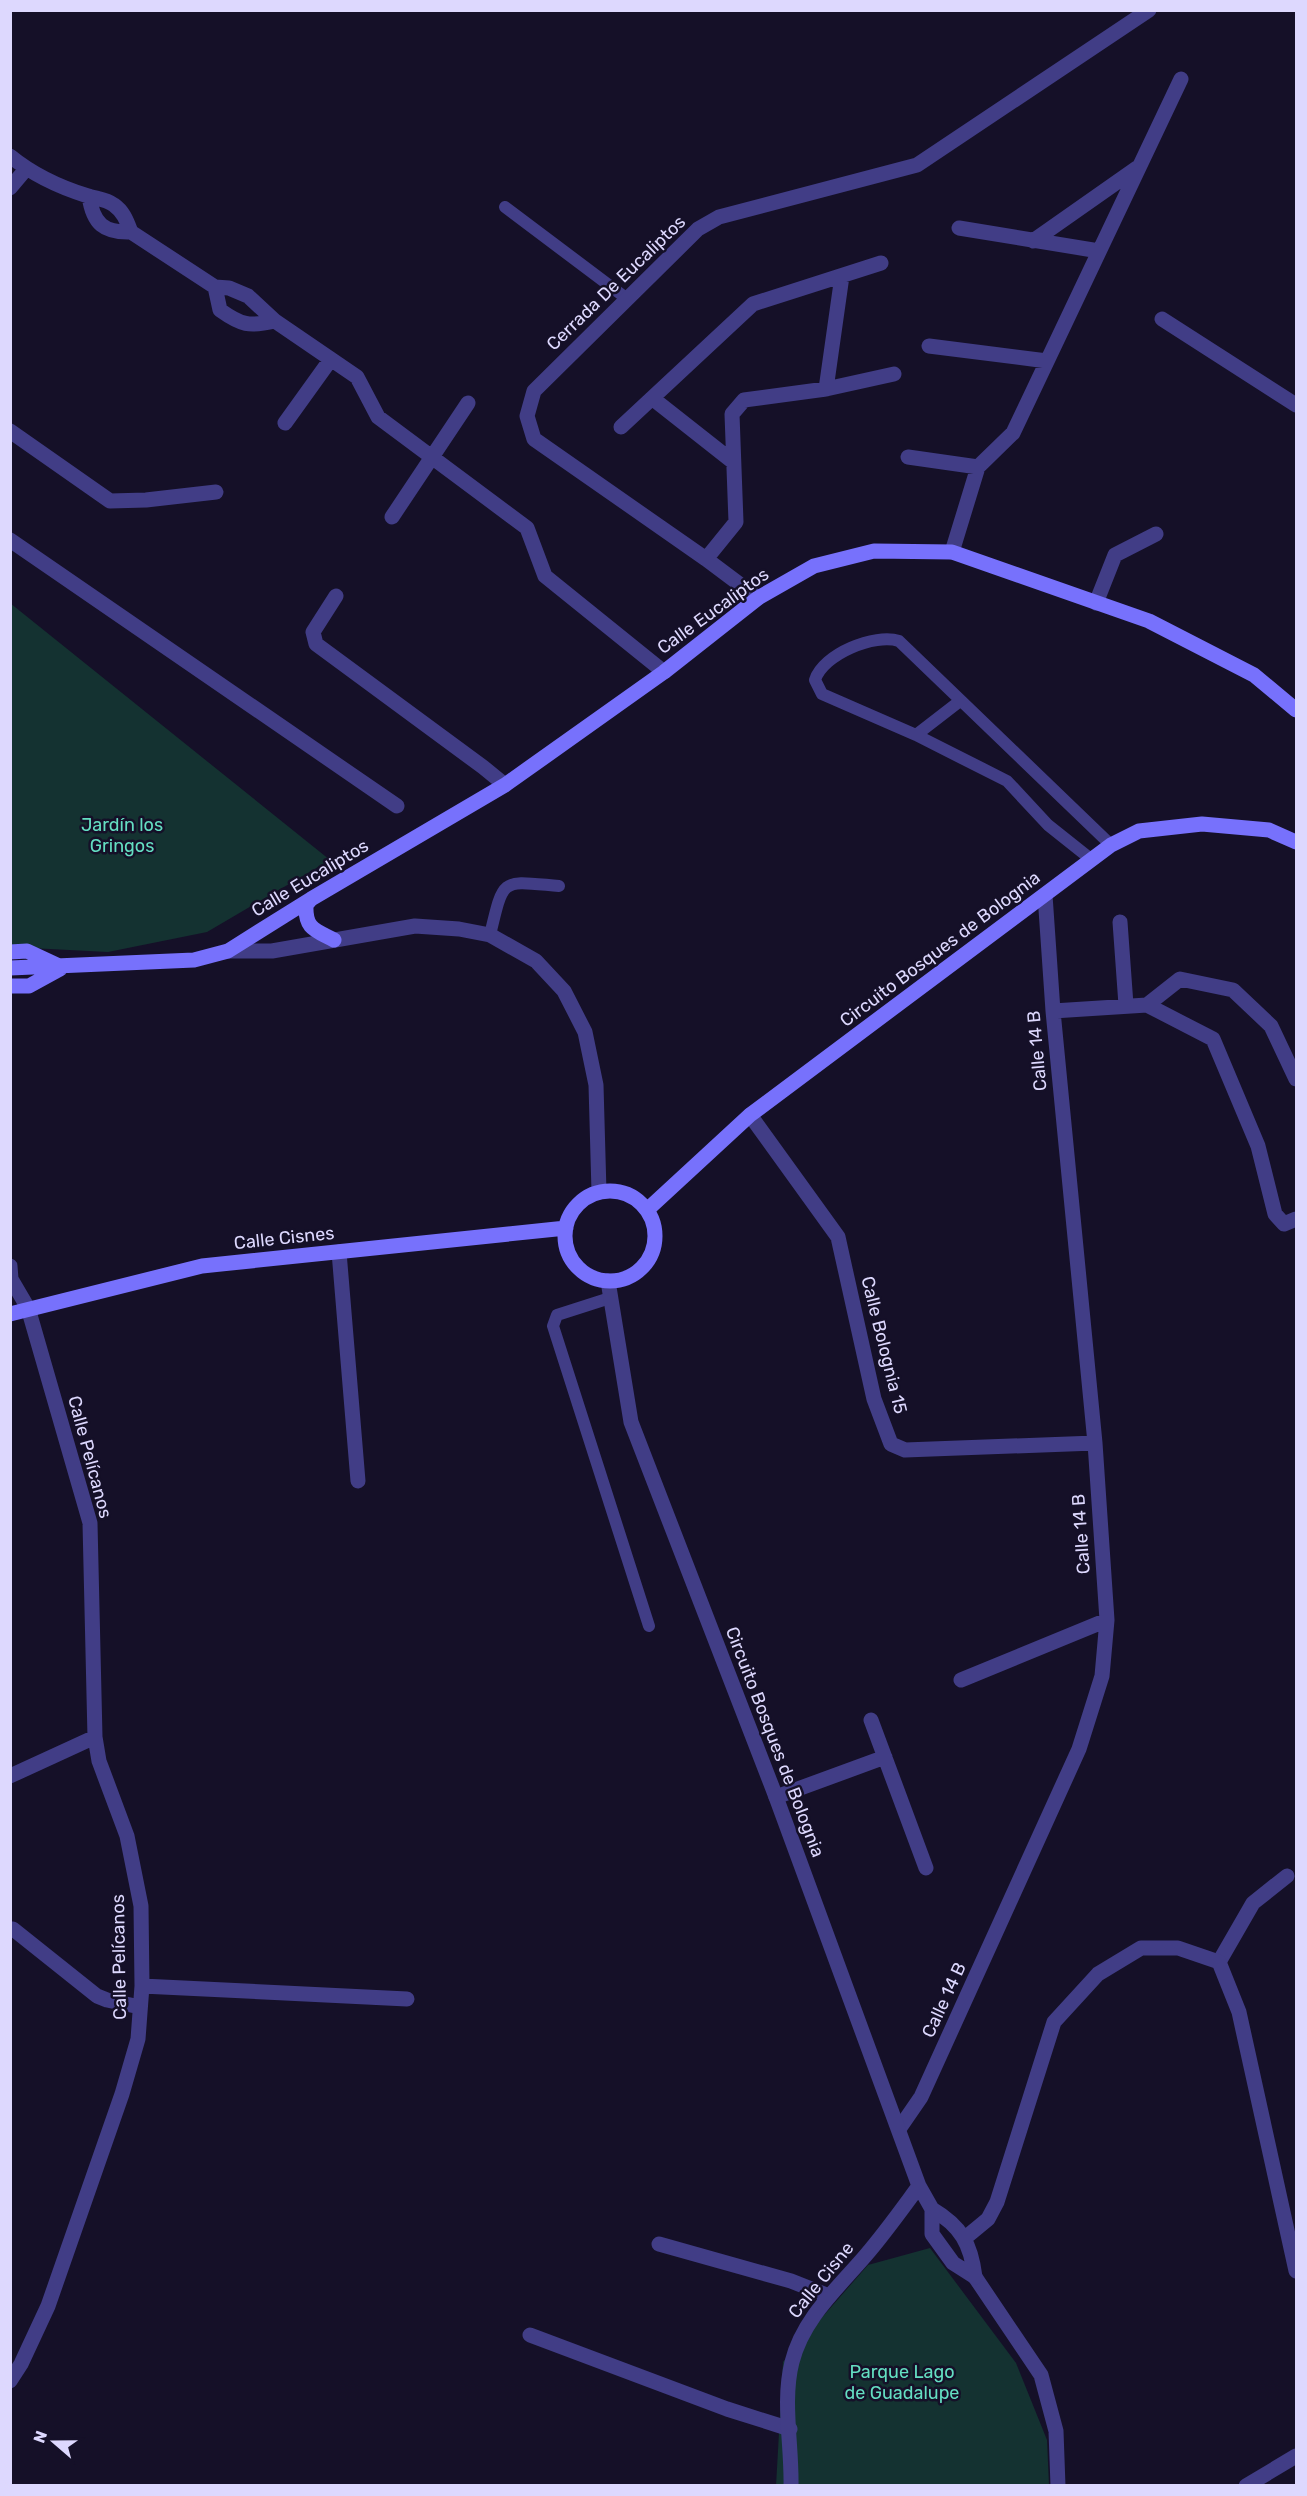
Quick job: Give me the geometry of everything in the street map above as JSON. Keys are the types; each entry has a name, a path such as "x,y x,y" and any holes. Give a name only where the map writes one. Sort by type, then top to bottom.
{"main road":[{"name":"Calle Eucaliptos","path":"10,968 63,968 194,960 228,951 311,899 505,785 664,672 758,598 814,566 874,551 952,552 1149,621 1254,675 1296,710"},
{"name":"Circuito Bosques de Bolognia","path":"647,1210 750,1114 1111,845 1139,831 1202,824 1269,830 1296,842"},
{"path":"311,899 306,905 306,917 311,928 334,940"},
{"path":"10,951 27,951 63,968"},
{"path":"10,986 29,986 63,968"},
{"path":"613,1191 626,1193 638,1200 647,1210 654,1223 656,1238 652,1254 644,1266 632,1276 608,1281 593,1279 574,1264 565,1241 569,1216 577,1205 599,1192 613,1191"},
{"name":"Calle Cisnes","path":"10,1314 202,1266 566,1228"}],"street":[{"name":"Cerrada De Eucaliptos","path":"758,598 534,439 527,416 534,391 698,229 719,217 917,165 1149,10"},
{"path":"952,552 978,467 1013,433 1180,79"},
{"path":"10,156 26,169 116,206 126,218 131,232"},
{"path":"1033,241 1140,166"},
{"path":"10,188 26,169"},
{"path":"88,196 91,212 100,225 115,233 131,232 215,287 230,288 248,296 274,321 357,377 378,417 528,528 545,576 664,672"},
{"path":"959,228 1099,251"},
{"path":"621,427 753,304 881,263"},
{"path":"826,389 842,276"},
{"path":"215,287 220,310 236,321 255,325 274,321"},
{"path":"1162,320 1296,405"},
{"path":"929,346 1047,361"},
{"path":"285,423 331,359"},
{"path":"706,559 735,522 732,414 744,400 826,389 894,374"},
{"path":"652,398 732,461"},
{"path":"392,518 468,403"},
{"path":"10,432 110,501 146,500 216,492"},
{"path":"908,457 978,467"},
{"path":"1096,603 1115,555 1156,534"},
{"path":"10,540 397,806"},
{"path":"336,596 313,632 315,644 505,785"},
{"name":"Calle 14 B","path":"899,2129 921,2097 1079,1749 1102,1676 1107,1620 1095,1443 1053,1011 1045,895"},
{"path":"1120,922 1126,1005"},
{"path":"228,951 272,951 415,926 459,929 490,935 513,946 542,967 564,991 585,1032 596,1085 599,1192"},
{"path":"1148,1005 1180,979 1233,990 1272,1026 1296,1079"},
{"path":"1053,1011 1148,1005 1213,1039 1258,1146 1275,1214 1284,1224 1296,1219"},
{"name":"Calle Bolognia 15","path":"750,1114 838,1237 874,1399 891,1443 905,1450 1095,1443"},
{"path":"339,1252 358,1481"},
{"name":"Calle Pelícanos","path":"10,1266 12,1279 28,1308 90,1523 95,1737 99,1761 127,1836 141,1906 142,1986 138,2039 118,2106 48,2306 21,2364 10,2381"},
{"name":"Circuito Bosques de Bolognia","path":"608,1281 631,1422 776,1797 919,2186 932,2209 932,2234 952,2263 975,2277 1041,2375 1056,2431 1058,2486"},
{"path":"961,1680 1107,1620"},
{"path":"871,1720 927,1868"},
{"path":"10,1776 95,1737"},
{"path":"776,1797 885,1757"},
{"path":"1219,1962 1253,1903 1287,1876"},
{"path":"13,1929 97,1996 140,2007"},
{"path":"965,2238 988,2219 997,2202 1054,2022 1098,1974 1141,1948 1178,1948 1219,1962 1239,2012 1296,2271"},
{"path":"142,1986 408,1999"},
{"name":"Calle Cisne","path":"791,2486 789,2389 791,2364 801,2336 829,2296 866,2255 919,2186"},
{"name":"Circuito Bosques de Bolognia","path":"932,2209 949,2219 965,2238 972,2255 975,2277"},
{"path":"659,2244 791,2281 829,2296"},
{"path":"530,2335 728,2409 790,2429"},
{"path":"1246,2486 1296,2456"}],"lane":[{"path":"505,207 626,298"},
{"path":"1092,860 1048,825 1007,781 916,735 822,694 815,680 820,669 826,662 852,647 878,639 893,639 905,646 1111,845"},
{"path":"916,735 960,701"},
{"path":"490,935 501,895 507,886 518,883 560,886"},
{"path":"610,1298 557,1315 553,1326 649,1626"}],"green space":[{"name":"Jardín los Gringos","path":"10,603 330,860 207,932 108,952 11,947"},
{"name":"Parque Lago de Guadalupe","path":"930,2248 1016,2363 1047,2440 1049,2485 776,2486 783,2362 868,2265"}]}
